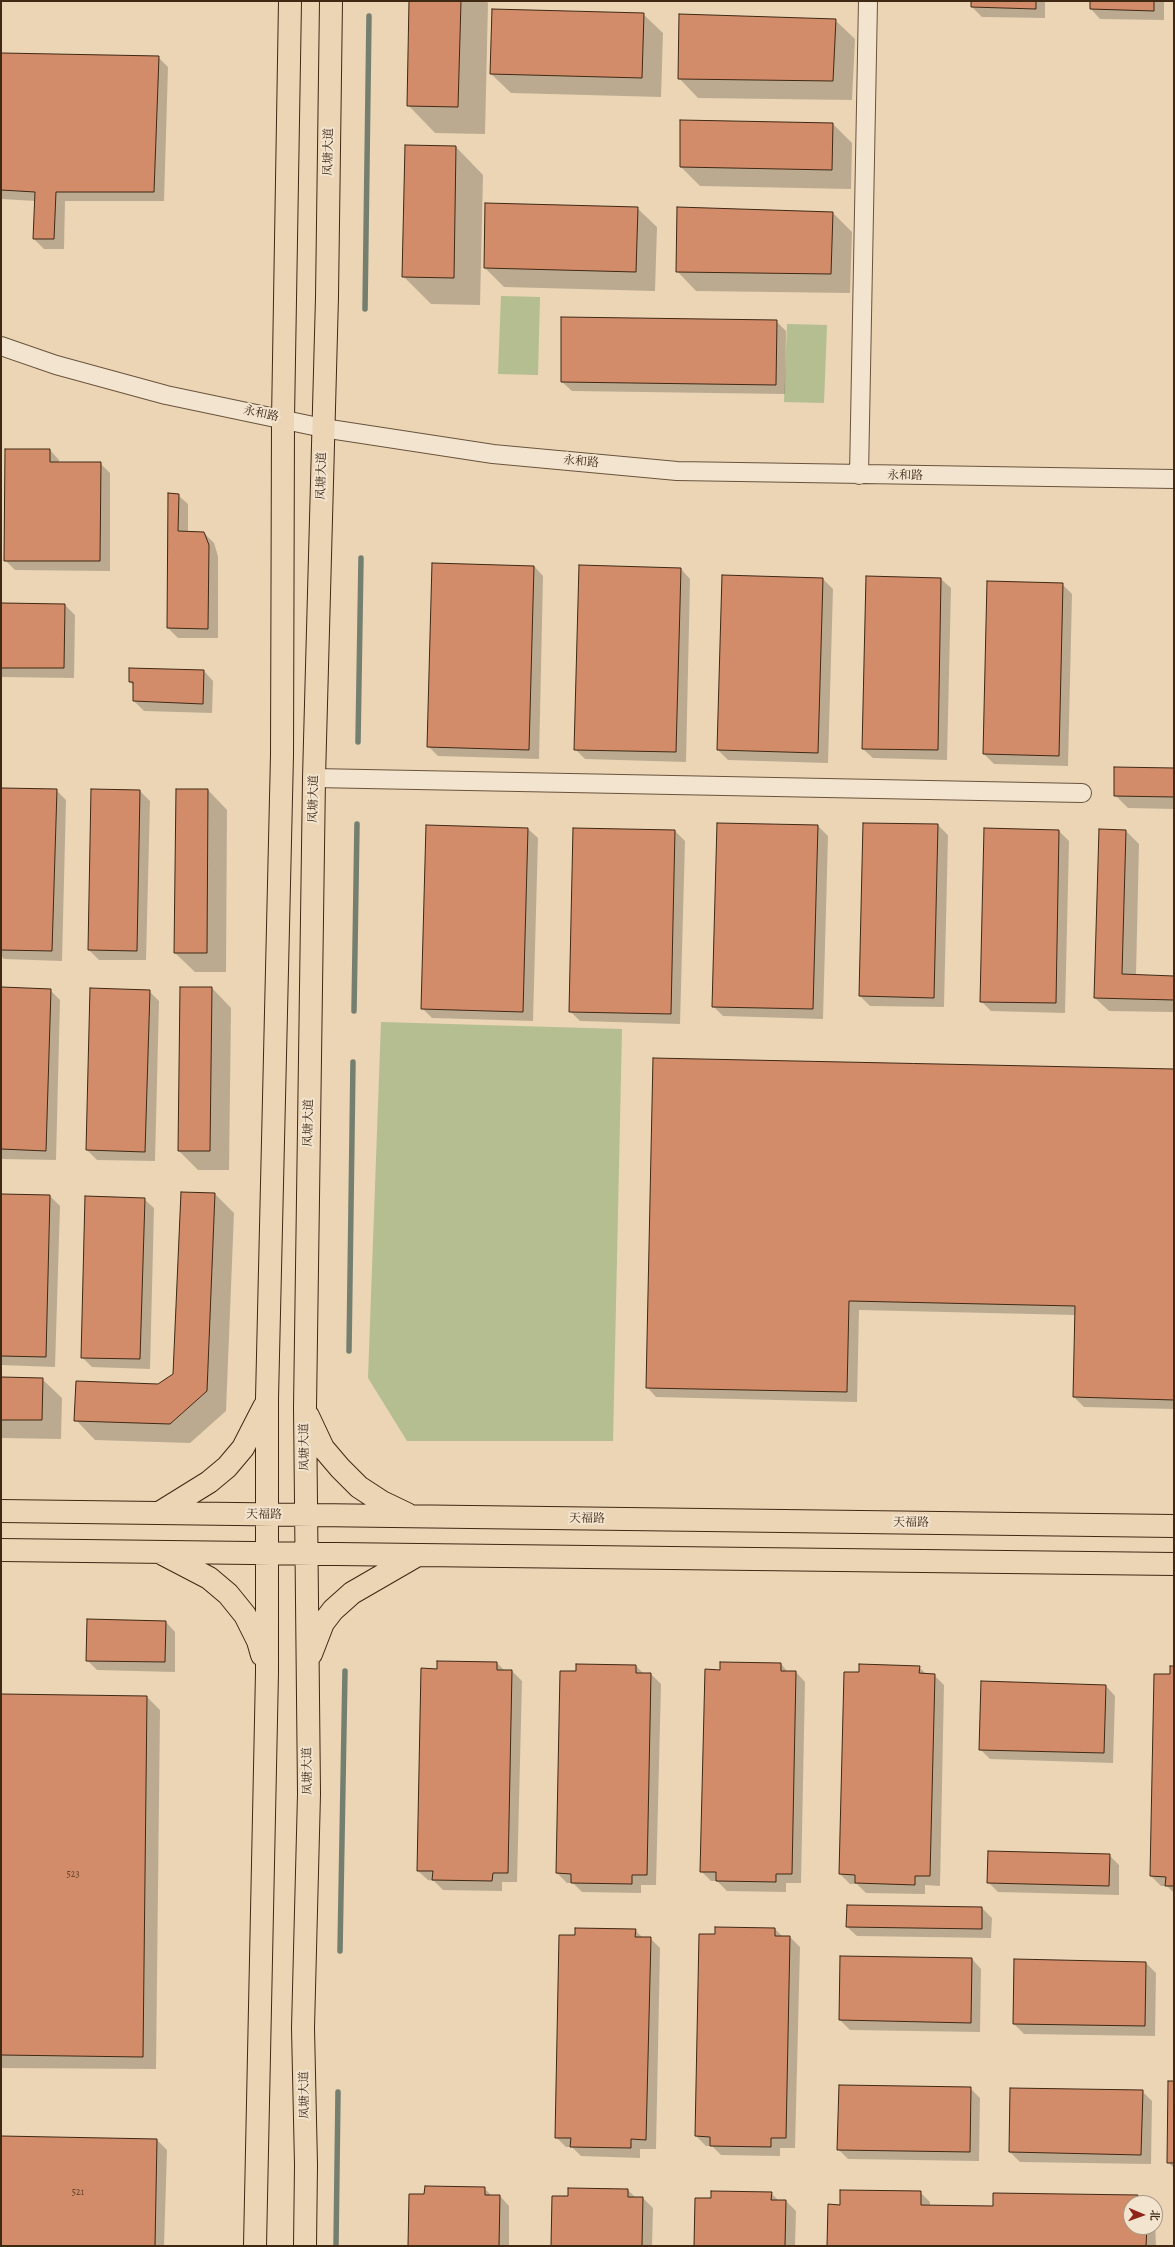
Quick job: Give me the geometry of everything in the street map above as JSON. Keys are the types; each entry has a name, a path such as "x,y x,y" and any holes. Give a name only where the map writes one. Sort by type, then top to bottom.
{"main road":[{"path":"255,2246 267,1672 267,1398 282,763 283,419 290,1"},
{"name":"凤塘大道","path":"305,2246 306,2165 303,2028 309,1794 306,1683 305,1407 314,778 323,428 331,1"},
{"path":"158,1514 209,1482 227,1467 243,1448 267,1398"},
{"path":"305,1407 312,1428 323,1448 359,1487 382,1502 416,1517"},
{"name":"天福路","path":"1,1511 1174,1526"},
{"path":"1,1550 1174,1564"},
{"path":"156,1551 209,1578 228,1594 245,1615 258,1640 267,1672"},
{"path":"306,1683 313,1647 323,1623 333,1610 352,1592 419,1554"}],"street":[{"path":"859,475 868,1"},
{"name":"永和路","path":"1,346 56,365 166,395 323,428 493,454 677,471 1174,479"},
{"path":"314,778 1082,793"}],"green space":[{"path":"501,296 540,297 538,375 498,374"},
{"path":"787,324 827,325 824,403 784,402"},
{"path":"381,1022 622,1029 613,1441 407,1441 368,1378"}],"building":[{"path":"409,1 461,1 458,107 407,106"},
{"path":"971,1 1036,1 1036,9 971,7"},
{"path":"1090,1 1154,1 1154,11 1090,9"},
{"path":"492,9 644,13 642,78 490,74"},
{"path":"679,14 836,19 833,81 678,79"},
{"path":"1,53 159,56 154,192 56,192 54,239 33,239 35,192 1,190"},
{"path":"680,120 833,123 832,170 680,167"},
{"path":"405,145 456,146 454,278 402,277"},
{"path":"485,203 638,207 636,272 484,268"},
{"path":"677,207 833,212 831,274 676,272"},
{"path":"561,317 777,320 776,385 561,382"},
{"path":"5,449 50,449 50,462 101,462 100,561 4,561"},
{"path":"168,493 179,494 178,531 204,532 209,545 208,629 167,628"},
{"path":"432,563 534,566 529,750 427,747"},
{"path":"579,565 681,568 676,752 574,750"},
{"path":"722,575 823,578 818,753 717,750"},
{"path":"866,576 941,578 938,750 862,749"},
{"path":"987,581 1063,583 1059,756 983,754"},
{"path":"1,603 65,604 64,668 1,668"},
{"path":"129,668 204,670 203,704 133,701 133,682 129,682"},
{"path":"1114,767 1174,768 1174,797 1114,796"},
{"path":"1,788 57,789 52,951 1,950"},
{"path":"91,789 140,790 137,951 88,950"},
{"path":"176,789 208,789 207,953 174,953"},
{"path":"717,823 818,825 813,1009 712,1007"},
{"path":"863,823 938,824 934,998 859,996"},
{"path":"426,825 528,828 523,1012 421,1009"},
{"path":"573,828 675,830 671,1014 569,1012"},
{"path":"984,828 1059,830 1056,1003 980,1002"},
{"path":"1099,829 1126,830 1122,974 1174,976 1174,1000 1094,998"},
{"path":"1,987 51,989 46,1151 1,1149"},
{"path":"180,987 212,987 210,1151 178,1151"},
{"path":"90,988 150,990 145,1152 86,1150"},
{"path":"653,1058 1174,1069 1174,1400 1073,1397 1075,1306 849,1301 847,1392 646,1388"},
{"path":"181,1192 215,1193 207,1391 170,1424 74,1421 76,1381 158,1384 173,1374"},
{"path":"1,1194 50,1195 46,1357 1,1356"},
{"path":"85,1196 145,1198 140,1359 81,1358"},
{"path":"1,1377 43,1378 42,1420 1,1420"},
{"path":"87,1619 166,1621 165,1662 86,1661"},
{"path":"437,1661 497,1662 497,1670 512,1670 508,1873 493,1873 492,1881 432,1880 433,1871 417,1871 421,1668 437,1669"},
{"path":"720,1662 781,1663 781,1671 796,1671 792,1874 776,1874 776,1882 716,1881 716,1872 700,1872 705,1669 720,1670"},
{"path":"576,1664 636,1665 636,1673 651,1673 647,1875 632,1875 632,1884 571,1883 571,1874 556,1873 560,1671 576,1671"},
{"path":"859,1664 920,1666 919,1673 935,1674 930,1876 915,1876 915,1885 855,1883 855,1875 839,1874 844,1672 859,1672"},
{"path":"1170,1666 1174,1666 1174,1886 1165,1886 1166,1877 1150,1876 1154,1674 1170,1674"},
{"path":"981,1681 1106,1685 1104,1753 979,1750"},
{"path":"1,1694 147,1696 143,2057 1,2055"},
{"path":"988,1851 1110,1854 1109,1886 987,1883"},
{"path":"847,1905 982,1907 982,1929 846,1927"},
{"path":"715,1927 775,1928 775,1936 790,1936 786,2138 771,2138 771,2147 710,2146 710,2137 695,2136 699,1934 715,1934"},
{"path":"575,1928 636,1929 635,1937 651,1937 646,2140 631,2139 631,2148 570,2147 571,2138 555,2138 559,1935 575,1935"},
{"path":"840,1956 972,1958 971,2023 839,2020"},
{"path":"1014,1959 1146,1962 1145,2026 1013,2024"},
{"path":"1168,2081 1174,2081 1174,2163 1167,2163"},
{"path":"839,2085 971,2087 970,2152 837,2150"},
{"path":"1010,2088 1143,2090 1141,2155 1009,2152"},
{"path":"1,2136 157,2139 155,2246 1,2246"},
{"path":"425,2186 485,2187 485,2195 500,2195 499,2246 408,2246 409,2194 424,2194"},
{"path":"568,2188 628,2189 628,2197 643,2197 642,2246 551,2246 552,2196 568,2196"},
{"path":"840,2190 921,2191 921,2205 993,2206 993,2193 1138,2195 1123,2195 1123,2235 1147,2235 1146,2246 827,2246 828,2204 840,2205"},
{"path":"711,2191 772,2192 771,2200 786,2200 785,2246 694,2246 695,2198 711,2198"}],"waterway":[{"path":"365,309 369,16"},
{"path":"358,742 361,558"},
{"path":"354,1011 357,824"},
{"path":"349,1351 353,1062"},
{"path":"340,1951 345,1671"},
{"path":"336,2246 338,2092"}]}
